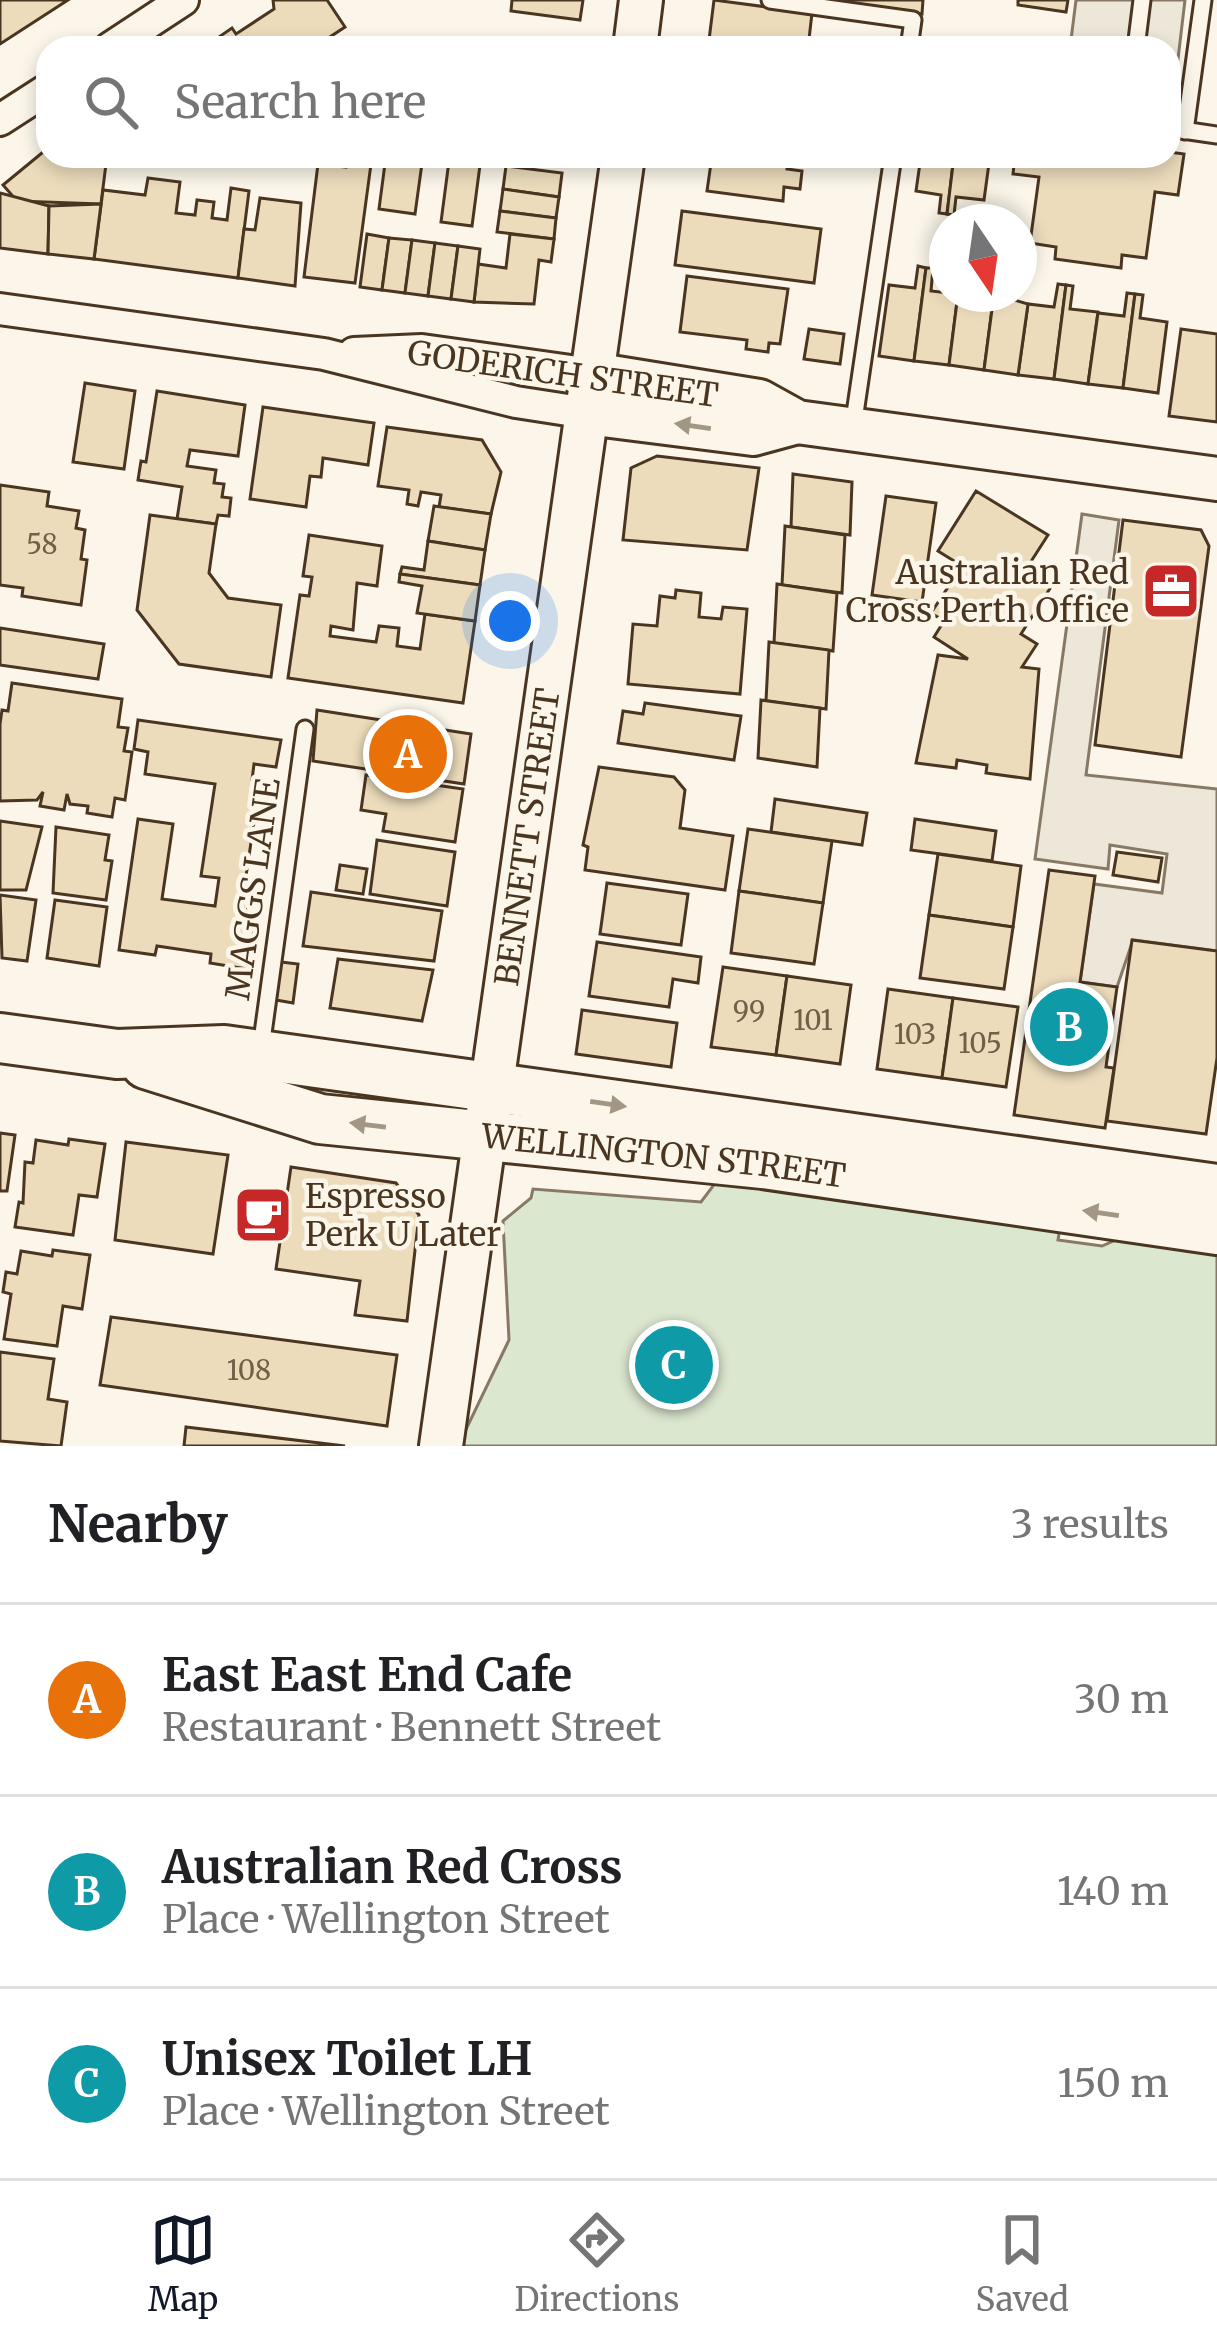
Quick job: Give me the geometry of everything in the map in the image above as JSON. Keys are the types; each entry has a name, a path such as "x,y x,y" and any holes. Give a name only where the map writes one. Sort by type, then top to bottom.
{"main road":[{"path":"636,36 641,0"},
{"name":"BENNETT STREET","path":"441,1446 621,168"},
{"name":"GODERICH STREET","path":"589,393 753,434 797,422 1217,479"},
{"name":"WELLINGTON STREET","path":"0,1038 117,1054 224,1050 1217,1189"},
{"name":"WELLINGTON STREET","path":"117,1054 293,1114 763,1164 1217,1230"}],"street":[{"path":"128,36 183,0"},
{"path":"0,120 36,96"},
{"name":"GODERICH STREET","path":"0,308 324,354 516,402 589,393"}],"lane":[{"path":"770,0 913,20 911,36"},
{"path":"1138,36 1142,0"},
{"path":"1181,109 1203,0"},
{"path":"1181,130 1217,135"},
{"path":"853,430 891,168"},
{"name":"MAGGS LANE","path":"260,1057 304,729"}],"green space":[{"path":"755,1173 784,1193 820,1183 1061,1221 1058,1240 1102,1246 1127,1235 1217,1241 1217,1446 458,1446 509,1340 503,1221 531,1198 533,1189 701,1202 716,1182"}],"shaded area":[{"path":"1076,0 1185,0 1181,36 1072,36"},
{"path":"1082,514 1119,520 1086,775 1217,789 1217,951 1133,940 1117,987 1080,982 1094,884 1162,893 1167,854 1110,845 1108,869 1035,859"}],"building":[{"path":"0,0 68,0 0,44"},
{"path":"273,0 327,0 345,27 331,36 220,36 232,28 236,34 274,9"},
{"path":"512,0 583,0 580,20 511,11"},
{"path":"714,0 812,13 809,36 710,36"},
{"path":"846,0 923,0 922,14 845,5"},
{"path":"1018,0 1068,0 1066,12 1018,5"},
{"path":"1184,154 1178,195 1155,192 1146,258 1122,255 1121,268 1055,259 1056,247 1037,244 1039,177 1013,174 1014,168 1181,168"},
{"path":"36,158 36,168 106,168 101,204 17,201 3,185"},
{"path":"318,168 370,168 355,283 304,277"},
{"path":"384,168 421,168 415,214 379,209"},
{"path":"448,168 480,168 472,226 441,222"},
{"path":"506,168 562,173 559,197 503,189"},
{"path":"710,168 802,171 800,189 784,187 783,201 707,191"},
{"path":"919,168 953,168 948,204 940,204 941,195 916,191"},
{"path":"953,168 988,168 984,200 956,197 955,204 948,204"},
{"path":"148,178 180,182 176,213 195,215 197,200 214,202 212,218 227,220 231,188 249,191 238,278 94,259 103,190 145,195"},
{"path":"503,189 559,197 556,218 500,211"},
{"path":"0,193 49,206 48,254 0,248"},
{"path":"260,198 301,203 295,286 238,278 244,229 255,230"},
{"path":"101,204 94,259 48,254 49,206"},
{"path":"500,211 556,218 554,239 497,232"},
{"path":"682,211 821,229 814,283 675,265"},
{"path":"367,234 389,238 382,290 360,287"},
{"path":"510,234 554,239 551,262 539,260 534,304 474,302 478,264 506,268"},
{"path":"389,238 412,240 405,293 382,290"},
{"path":"412,240 435,243 428,296 405,293"},
{"path":"435,243 458,246 451,299 428,296"},
{"path":"458,246 480,249 474,302 451,299"},
{"path":"918,266 926,268 914,361 879,356 889,285 915,288"},
{"path":"929,268 929,312 956,312 949,365 914,361"},
{"path":"687,276 788,289 780,344 769,343 768,352 746,349 747,340 680,332"},
{"path":"1058,284 1066,285 1054,379 1018,375 1027,312 1037,312 1037,305 1054,307"},
{"path":"1066,285 1073,286 1070,309 1098,312 1088,384 1054,379"},
{"path":"1127,293 1135,294 1123,388 1088,384 1098,313 1124,316"},
{"path":"1135,294 1143,295 1140,318 1167,322 1158,393 1123,388"},
{"path":"956,312 992,312 984,370 949,365"},
{"path":"992,312 1027,312 1018,375 984,370"},
{"path":"809,329 844,334 840,364 804,359"},
{"path":"1181,329 1217,334 1217,422 1169,416"},
{"path":"85,383 135,391 124,469 73,462"},
{"path":"157,391 245,405 238,456 190,450 187,466 216,470 214,483 224,484 222,497 231,498 229,516 218,515 216,524 177,519 182,487 138,480 141,461 146,462"},
{"path":"263,407 374,423 368,465 323,458 321,477 310,476 306,507 250,499"},
{"path":"387,427 482,440 501,472 491,514 439,507 441,495 421,492 418,506 407,504 409,490 378,486"},
{"path":"657,456 759,468 747,550 623,540 631,468"},
{"path":"793,474 852,482 850,535 791,527"},
{"path":"0,485 49,492 47,506 79,511 76,528 85,530 81,559 87,560 81,605 22,596 23,588 0,585"},
{"path":"976,491 1048,535 1030,563 1056,579 1021,634 1037,644 1022,667 1039,669 1030,779 986,773 987,765 957,760 956,768 916,763 938,655 968,659 934,637 944,621 931,613 962,566 938,551"},
{"path":"886,496 936,503 922,602 872,595"},
{"path":"434,506 491,514 485,550 428,541"},
{"path":"150,515 216,524 209,573 228,598 281,605 271,677 179,664 137,610"},
{"path":"1123,520 1201,530 1209,546 1181,757 1095,745"},
{"path":"785,526 845,535 842,593 782,585"},
{"path":"309,535 382,546 377,586 357,583 353,630 331,626 330,636 376,642 379,626 399,628 397,646 420,649 425,614 475,621 463,703 288,678 300,595 309,596 312,577 303,576"},
{"path":"428,541 485,550 480,585 400,574 402,567 424,570"},
{"path":"400,574 480,585 475,621 417,613 422,586 399,582"},
{"path":"777,584 837,593 833,651 774,643"},
{"path":"676,590 701,593 699,617 721,619 723,607 747,609 740,694 628,684 633,624 657,626 660,596 675,598"},
{"path":"0,628 104,644 98,679 0,665"},
{"path":"769,642 829,650 826,709 766,701"},
{"path":"12,683 122,699 118,727 128,728 124,751 132,752 125,800 115,798 112,817 87,813 88,806 70,804 67,794 64,810 40,806 43,792 37,800 0,801 0,724 2,710 8,711"},
{"path":"761,700 820,708 817,767 758,758"},
{"path":"645,703 741,716 734,760 618,743 623,711 643,714"},
{"path":"317,710 471,734 464,784 313,761"},
{"path":"138,720 281,740 276,767 254,764 252,780 260,782 246,876 252,878 247,913 255,914 247,969 210,963 211,954 157,946 155,955 119,950 138,819 173,824 162,899 215,906 219,878 201,876 215,784 145,774 148,752 134,749"},
{"path":"599,767 674,777 685,790 680,828 733,836 725,890 585,870 588,847 583,845"},
{"path":"366,775 463,789 455,842 383,831 386,814 361,810"},
{"path":"775,799 867,813 862,845 771,832"},
{"path":"915,819 996,831 992,861 911,850"},
{"path":"0,821 42,827 26,890 0,890"},
{"path":"56,827 109,835 105,860 112,861 106,900 53,893"},
{"path":"748,829 832,841 823,903 739,891"},
{"path":"377,840 455,852 447,906 370,894"},
{"path":"1117,852 1162,858 1158,882 1113,875"},
{"path":"938,854 1021,866 1013,927 929,915"},
{"path":"340,865 367,869 363,894 336,890"},
{"path":"1049,870 1095,876 1080,982 1117,987 1106,1067 1114,1068 1105,1128 1014,1115"},
{"path":"607,883 688,894 681,945 600,934"},
{"path":"739,891 823,903 814,964 731,953"},
{"path":"311,892 442,911 434,961 303,946"},
{"path":"0,895 36,900 27,961 2,958"},
{"path":"55,900 107,907 99,966 47,958"},
{"path":"929,915 1013,927 1004,989 920,978"},
{"path":"1132,940 1217,951 1217,1058 1206,1134 1107,1121"},
{"path":"597,942 701,957 698,983 673,979 669,1007 589,996"},
{"path":"338,959 433,970 422,1021 330,1008"},
{"path":"281,962 298,964 293,1003 276,1000"},
{"path":"723,967 787,976 776,1055 711,1047"},
{"path":"787,976 851,985 840,1064 776,1055"},
{"path":"888,989 953,998 942,1078 877,1069"},
{"path":"953,998 1018,1007 1006,1087 942,1078"},
{"path":"582,1010 677,1023 671,1067 576,1054"},
{"path":"0,1133 15,1135 7,1191 0,1191"},
{"path":"69,1139 105,1144 97,1197 79,1195 73,1235 15,1227 19,1202 23,1203 25,1162 33,1163 36,1140 68,1145"},
{"path":"126,1142 228,1155 213,1254 115,1240"},
{"path":"291,1167 396,1183 419,1215 407,1321 355,1315 360,1281 276,1269"},
{"path":"53,1250 90,1255 82,1309 63,1306 57,1346 4,1339 11,1294 3,1292 6,1272 17,1274 21,1251 52,1256"},
{"path":"111,1317 397,1355 387,1426 100,1385"},
{"path":"679,1348 685,1379 670,1382 663,1351"},
{"path":"0,1352 54,1359 48,1399 67,1402 61,1446 0,1441"},
{"path":"186,1427 345,1446 184,1446"}],"place":[{"name":"Australian Red Cross Perth Office","path":"1171,591"},
{"name":"East East End Cafe","path":"408,754"},
{"name":"Australian Red Cross","path":"1069,1027"},
{"name":"Espresso Perk U Later","path":"263,1215"},
{"name":"Unisex Toilet LH","path":"674,1365"}]}
